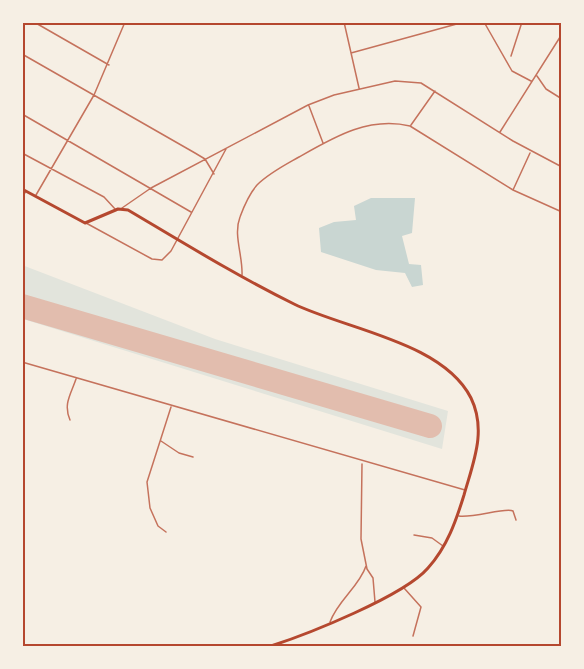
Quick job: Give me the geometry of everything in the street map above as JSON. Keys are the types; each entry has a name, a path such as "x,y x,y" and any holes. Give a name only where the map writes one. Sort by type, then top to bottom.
{"highway":[{"path":"24,190 85,223 122,208 310,311 418,352 459,382 470,397 479,433 465,490 458,516 443,546 427,570 404,587 375,602 283,644 271,646"}],"street":[{"path":"34,22 109,65"},
{"path":"35,196 94,95 109,65 125,22"},
{"path":"344,22 359,89"},
{"path":"351,53 464,22"},
{"path":"484,22 512,71 532,82"},
{"path":"511,56 522,22"},
{"path":"500,132 561,34"},
{"path":"22,54 204,159 214,174"},
{"path":"536,75 546,89 561,99"},
{"path":"122,208 151,188 308,105 359,89 406,80 421,83 531,152 561,167"},
{"path":"410,126 435,91"},
{"path":"308,105 323,143"},
{"path":"22,114 192,212"},
{"path":"242,275 237,228 252,190 271,174 323,143 349,130 368,125 396,123 410,126 513,190 561,212"},
{"path":"85,223 156,261 165,259 214,174 226,148"},
{"path":"513,190 531,152"},
{"path":"22,153 104,197 116,210"},
{"path":"22,198 24,190"},
{"path":"22,362 362,463 465,490"},
{"path":"70,420 66,410 68,397 77,378"},
{"path":"166,532 156,523 147,490 147,478 156,459 172,406"},
{"path":"160,441 179,453 193,457"},
{"path":"362,463 361,538 366,565 373,578 375,602"},
{"path":"458,516 475,517 508,508 513,511 516,520"},
{"path":"414,535 432,538 443,546"},
{"path":"330,622 335,608 363,574 366,565"},
{"path":"404,587 421,608 413,636"}],"shaded area":[{"path":"371,198 415,198 412,233 402,236 409,264 421,265 423,285 412,287 405,273 376,270 321,252 319,228 334,222 356,220 354,206"},
{"path":"22,265 215,339 448,411 442,449 23,319"}],"runway":[{"path":"22,306 430,426"}]}
